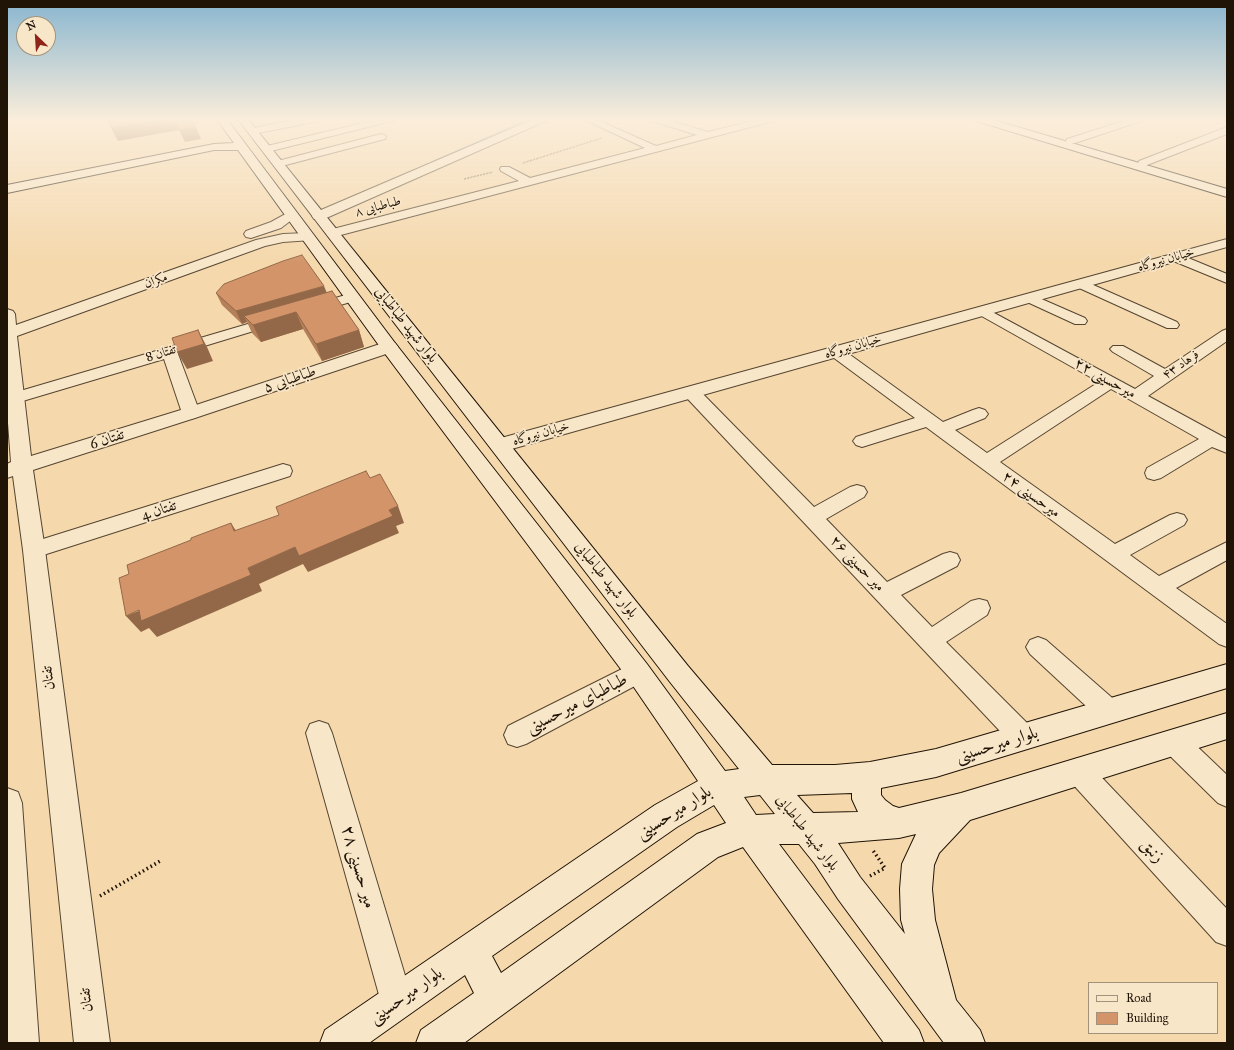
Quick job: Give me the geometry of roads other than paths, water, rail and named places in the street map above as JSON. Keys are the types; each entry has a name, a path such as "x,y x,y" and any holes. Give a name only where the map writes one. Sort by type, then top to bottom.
{"main road":[{"path":"7,182 76,167"},
{"path":"7,189 95,167"},
{"name":"بلوار شهید طباطبایی","path":"271,167 291,215 388,347 638,672 749,830 906,1043"},
{"name":"بلوار شهید طباطبایی","path":"274,167 322,219 679,674 826,853 849,888 967,1043"},
{"path":"322,219 427,167"},
{"path":"322,219 436,167"},
{"path":"1141,167 1227,193"},
{"path":"1156,167 1227,188"},
{"name":"مکران","path":"7,325 269,227 291,215"},
{"path":"269,227 279,230 283,238"},
{"name":"مکران","path":"7,325 261,243 283,238 307,237"},
{"name":"خیابان نیروگاه","path":"500,445 1227,243"},
{"name":"تفتان","path":"7,325 16,398 15,469 34,550 92,1043"},
{"name":"طباطبایی ۵","path":"191,413 388,347"},
{"name":"تفتان 6","path":"15,469 191,413"},
{"name":"بلوار میرحسینی","path":"338,1043 666,816 718,786 765,780 835,780 870,776 936,763 1227,676"},
{"path":"434,1043 708,845 749,830 857,827 899,823 961,808 1227,726"},
{"path":"870,776 866,786 867,799 874,811 886,820 899,823"},
{"path":"7,803 22,1043"},
{"path":"942,1010 918,920 916,889 918,864 928,842 961,808"},
{"path":"471,950 495,999"}],"street":[{"name":"طباطبایی ۸","path":"322,219 529,182 586,167"},
{"path":"505,169 529,182"},
{"path":"1176,257 1227,279"},
{"path":"1082,284 1172,325"},
{"name":"تفتان 8","path":"16,398 352,297"},
{"path":"1030,298 1080,321"},
{"name":"میرحسینی ۲۲","path":"983,311 1220,443"},
{"name":"فرهاد ۴۳","path":"1136,396 1227,334"},
{"path":"1118,349 1166,376"},
{"path":"169,352 191,413"},
{"name":"میرحسینی ۲۴","path":"836,352 1227,637"},
{"path":"987,462 1111,382"},
{"name":"میر حسینی ۲۶","path":"691,392 1023,737"},
{"path":"862,441 978,414"},
{"path":"1154,473 1220,443"},
{"name":"تفتان 4","path":"34,550 283,471"},
{"path":"812,518 857,492"},
{"path":"1113,555 1177,520"},
{"path":"1158,587 1227,550"},
{"path":"885,593 950,560"},
{"path":"930,640 979,608"},
{"path":"1038,647 1109,711"},
{"name":"طباطبای میرحسینی","path":"517,735 638,672"},
{"name":"میر حسینی ۲۸","path":"319,732 397,1002"},
{"path":"1174,742 1227,794"},
{"name":"زنبق","path":"1078,771 1227,931"}]}
